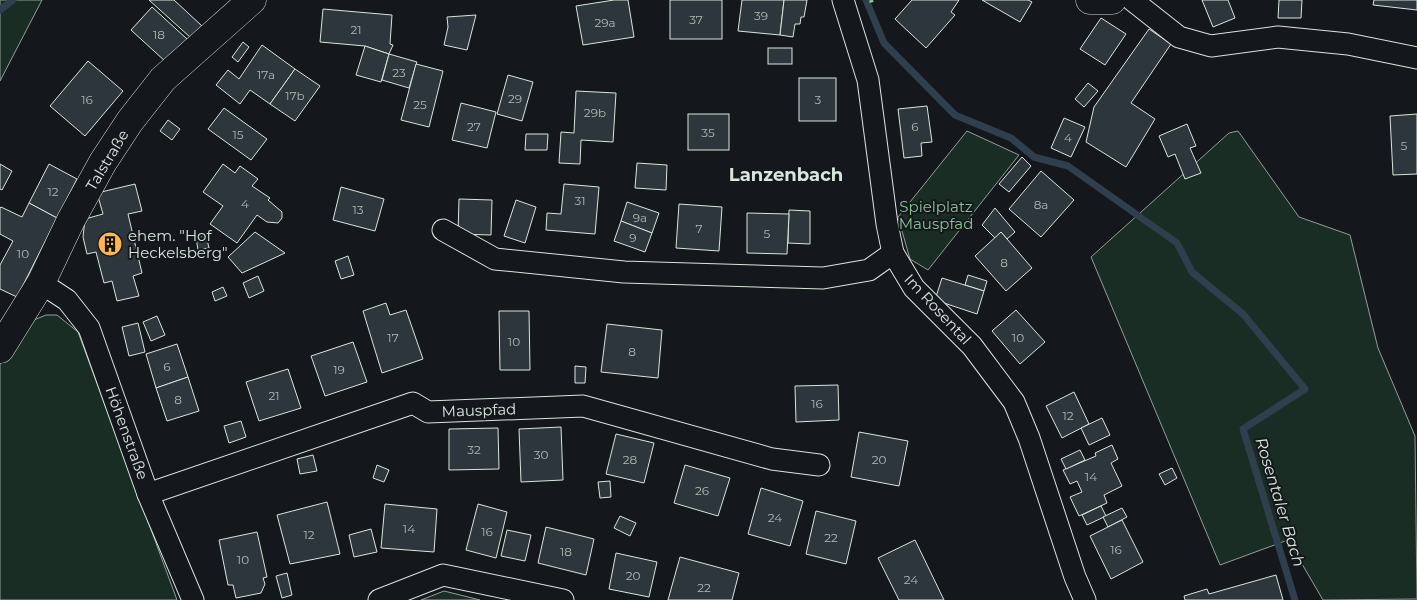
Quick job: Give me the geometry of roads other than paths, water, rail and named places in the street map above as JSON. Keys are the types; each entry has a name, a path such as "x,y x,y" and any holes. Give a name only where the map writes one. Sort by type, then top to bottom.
{"main road":[{"name":"Talstraße","path":"0,349 40,283 89,187 130,121 163,79 252,0"},
{"path":"1090,0 1098,2 1112,0"}],"street":[{"name":"Im Rosental","path":"843,0 868,80 886,224 893,253 914,288 972,346 1014,402 1036,456 1075,577 1085,600"},
{"path":"1132,0 1179,37 1210,46 1278,37 1348,44 1417,58"},
{"path":"443,230 495,259 624,272 823,278 868,270 893,253"},
{"name":"Höhenstraße","path":"40,283 66,300 89,328 148,494 193,600"},
{"name":"Mauspfad","path":"148,494 413,403 428,412 583,406 772,459 819,465"},
{"path":"378,600 443,575 563,600"}],"waterway":[{"path":"0,10 13,0"},
{"name":"Rosentaler Bach","path":"866,0 884,43 955,115 1011,138 1034,157 1068,166 1177,243 1192,272 1243,314 1305,389 1243,429 1295,600"}],"place":[{"name":"ehem. \"Hof Heckelsberg\"","path":"110,244"}],"district":[{"name":"Lanzenbach","path":"786,175"}],"park label":[{"name":"Spielplatz Mauspfad","path":"936,214"}]}
